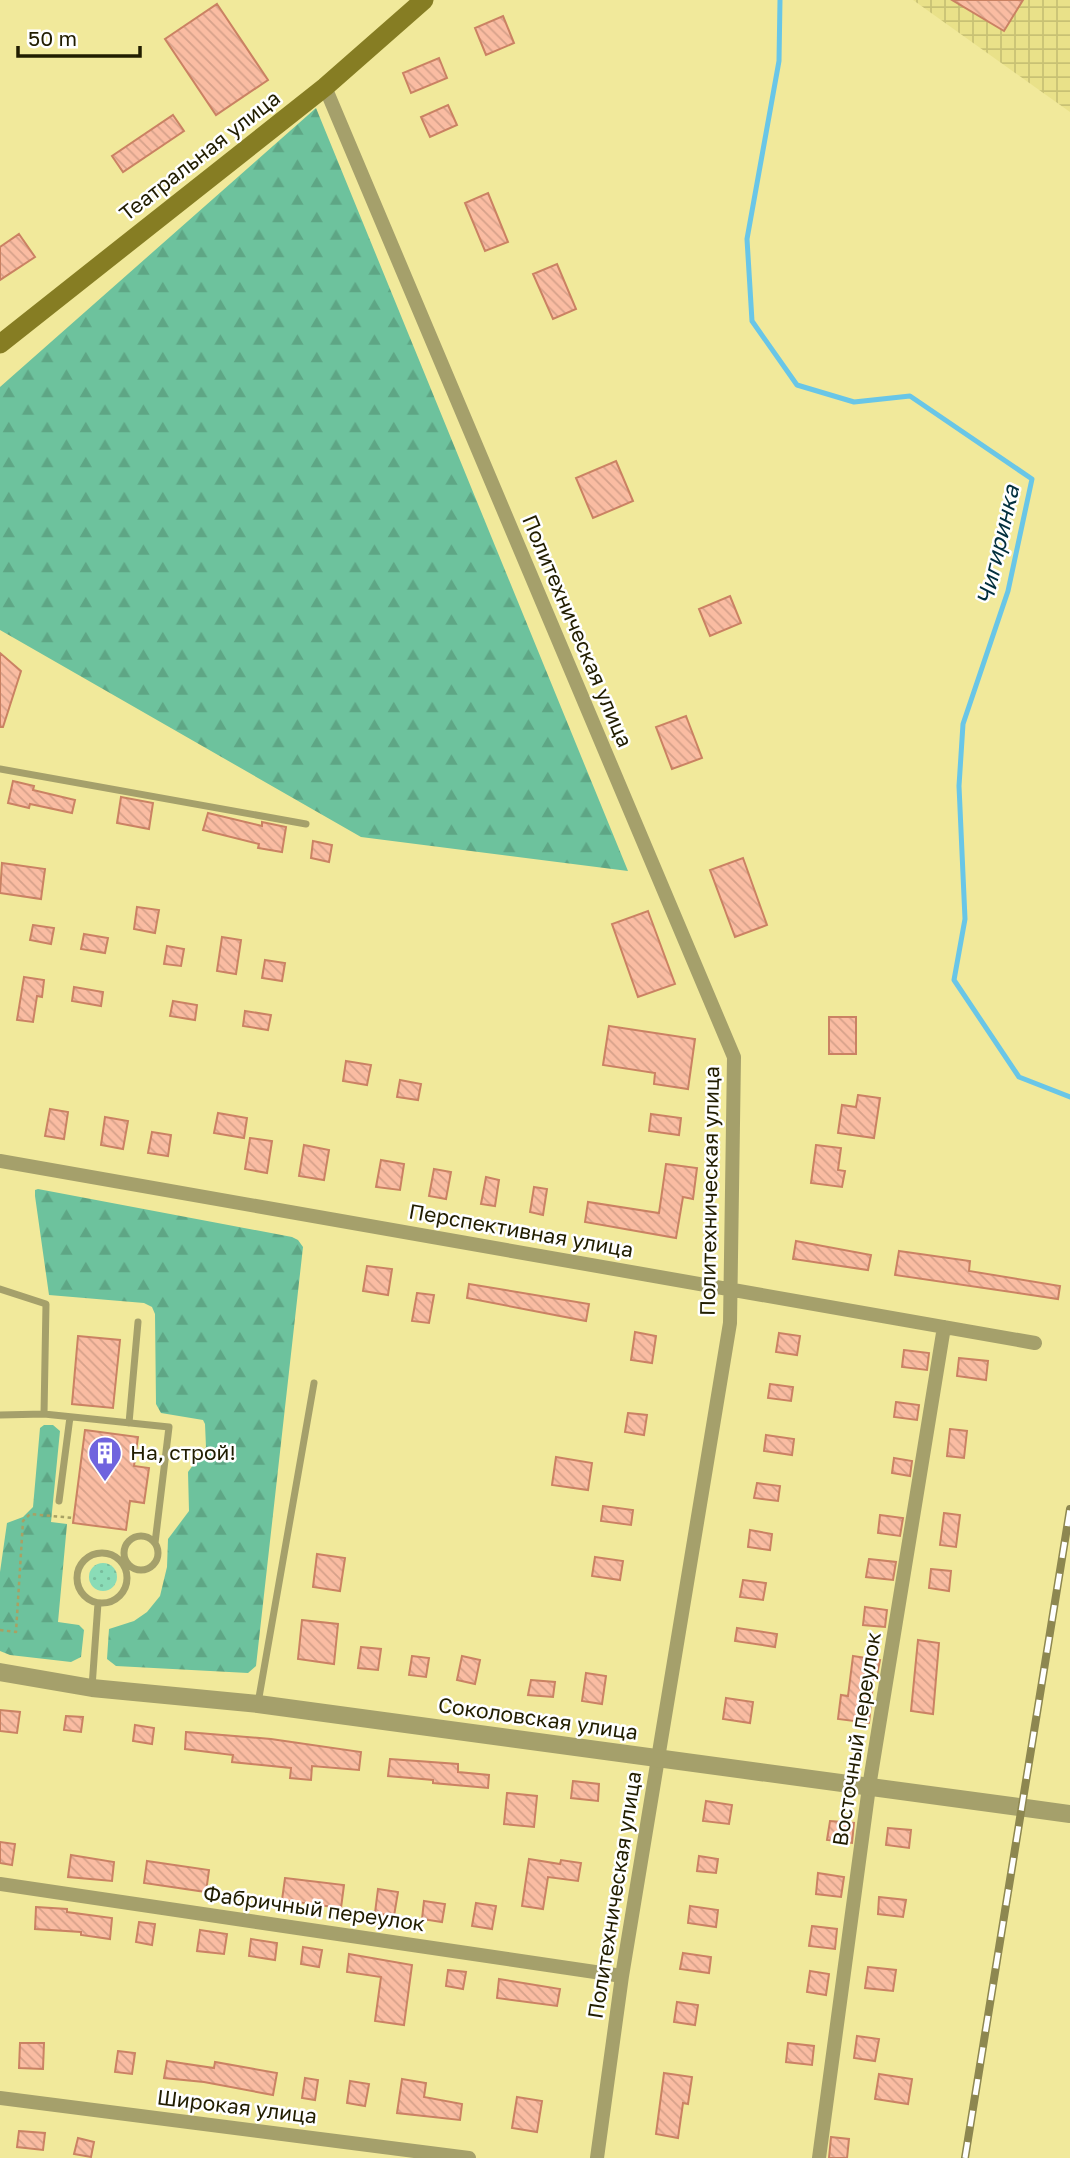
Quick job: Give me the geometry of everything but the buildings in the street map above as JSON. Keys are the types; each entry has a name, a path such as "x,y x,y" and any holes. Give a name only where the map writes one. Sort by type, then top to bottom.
{"main road":[{"name":"Театральная улица","path":"0,344 325,88 424,0"}],"street":[{"name":"Политехническая улица","path":"325,88 734,1057 730,1323 622,1976 597,2158"},
{"name":"Перспективная улица","path":"0,1161 1035,1343"},
{"name":"Восточный переулок","path":"819,2158 869,1787 944,1327"},
{"name":"Соколовская улица","path":"0,1672 92,1688 258,1704 1070,1814"},
{"name":"Фабричный переулок","path":"0,1884 622,1976"},
{"name":"Широкая улица","path":"0,2098 469,2158"}],"lane":[{"path":"0,769 306,824"},
{"path":"0,1289 46,1304 44,1414"},
{"path":"130,1423 138,1322"},
{"path":"258,1704 314,1382"},
{"path":"0,1415 44,1414 169,1427 155,1543"},
{"path":"59,1501 70,1417"},
{"path":"127,1581 150,1568 158,1559 155,1543 146,1536 135,1536 130,1539 123,1555 129,1565 145,1570"},
{"path":"104,1553 115,1557 123,1565 127,1581 125,1589 117,1598 98,1603 83,1595 77,1584 79,1568 87,1558 104,1553"},
{"path":"92,1688 98,1603"}],"path":[{"path":"0,1630 16,1632 23,1521 30,1514 74,1518"}],"shaded area":[{"path":"913,0 1070,0 1070,112"}],"green space":[{"path":"316,108 628,871 361,837 0,630 0,387"},
{"path":"35,1190 292,1237 303,1247 256,1666 248,1673 116,1666 107,1659 109,1629 134,1621 147,1612 160,1596 167,1567 168,1539 189,1511 188,1472 206,1447 205,1424 203,1420 161,1413 156,1404 155,1314 152,1307 144,1303 49,1295 35,1196"},
{"path":"53,1425 60,1431 51,1522 67,1524 58,1622 79,1625 84,1630 81,1657 71,1662 10,1655 0,1651 0,1572 7,1523 23,1517 33,1507 40,1428"},
{"path":"103,1563 113,1567 117,1577 113,1587 103,1591 93,1587 89,1577 93,1567"}],"waterway":[{"name":"Чигиринка","path":"780,0 779,61 747,239 752,321 797,385 854,402 910,396 1032,479 1008,591 963,724 959,786 965,919 954,980 1019,1077 1070,1097"}],"railway":[{"path":"965,2158 1070,1509"}],"place":[{"name":"На, строй!","path":"105,1483"}]}
